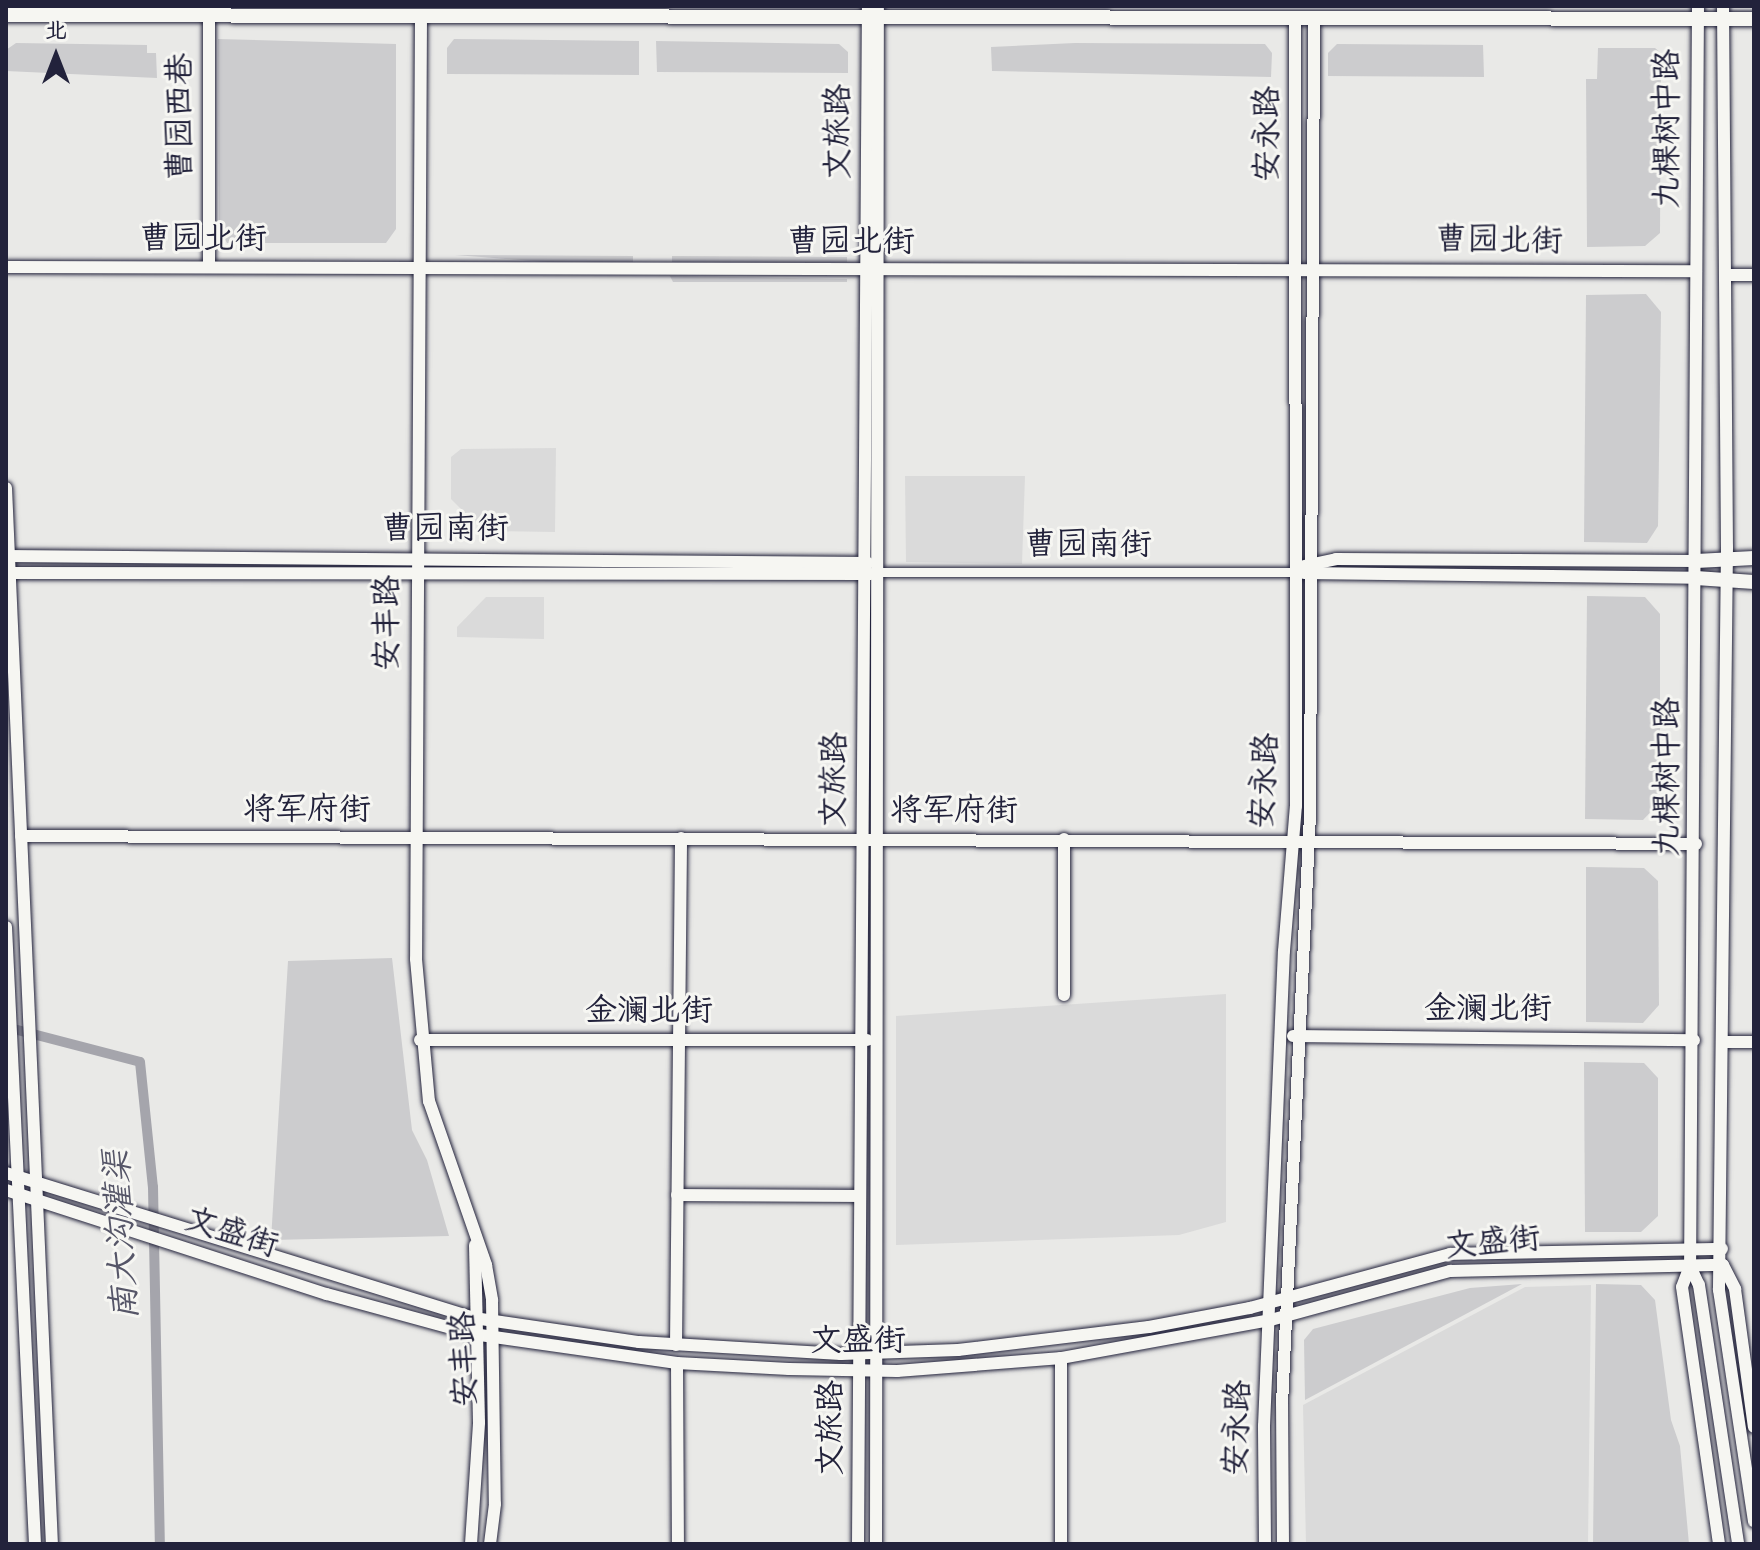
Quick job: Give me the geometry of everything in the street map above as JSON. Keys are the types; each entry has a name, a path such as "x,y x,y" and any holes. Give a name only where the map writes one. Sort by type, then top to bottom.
{"main road":[{"path":"6,15 421,16 873,11 1314,19 1723,12 1754,19"},
{"name":"文旅路","path":"873,11 872,270 864,576 878,1041 876,1544"},
{"name":"九棵树中路","path":"1698,12 1696,844 1690,1266 1699,1285 1738,1544"},
{"name":"九棵树中路","path":"1723,12 1727,582 1723,1265 1719,1290 1754,1521"},
{"name":"曹园西巷","path":"209,15 209,267"},
{"name":"安丰路","path":"421,16 416,557 420,1040 429,1101 486,1265 495,1411 490,1544"},
{"name":"安永路","path":"1265,1544 1264,1426 1290,842 1296,806 1295,19"},
{"name":"安永路","path":"1283,1544 1288,1298 1307,842 1314,19"},
{"name":"曹园北街","path":"6,267 872,270 1312,267 1696,271"},
{"name":"文旅路","path":"858,1544 860,1040 880,572 872,270"},
{"path":"1727,275 1754,275"},
{"path":"6,488 52,1544"},
{"name":"曹园南街","path":"8,556 864,560"},
{"path":"1696,561 1754,558"},
{"path":"864,560 880,572"},
{"name":"曹园南街","path":"1295,572 1311,568 1696,561"},
{"name":"曹园南街","path":"1311,568 1696,578"},
{"name":"曹园南街","path":"8,573 864,576 880,572"},
{"path":"1696,578 1754,582"},
{"name":"将军府街","path":"21,836 1696,844"},
{"path":"676,1345 681,838"},
{"path":"1064,839 1064,995"},
{"path":"6,927 13,1087 11,1174 35,1544"},
{"name":"金澜北街","path":"1282,1036 1694,1040"},
{"name":"金澜北街","path":"420,1040 878,1041"},
{"path":"1724,1042 1754,1042"},
{"name":"文盛街","path":"11,1174 208,1238 474,1318 676,1345 877,1353 1064,1339 1271,1303 1450,1254 1722,1249"},
{"name":"安丰路","path":"457,1176 474,1236 478,1302 473,1334 479,1422 471,1544"},
{"name":"文盛街","path":"12,1192 473,1334 677,1363 877,1371 1061,1358 1271,1320 1450,1271 1723,1265"},
{"path":"677,1195 859,1196"},
{"path":"1723,1265 1735,1289 1754,1427"},
{"path":"1690,1266 1682,1287 1719,1544"},
{"path":"1061,1358 1061,1544"},
{"path":"677,1363 678,1544"}],"street":[{"name":"曹园南街","path":"880,572 1295,572"}],"shaded area":[{"path":"218,39 396,44 396,229 386,243 227,243 219,228"},
{"path":"454,39 639,41 639,75 447,74 447,48"},
{"path":"656,41 839,44 848,52 848,73 657,72"},
{"path":"16,43 147,45 147,53 156,53 157,78 6,71 6,50"},
{"path":"1075,43 1265,44 1272,53 1271,77 992,71 991,47"},
{"path":"1337,44 1483,45 1484,77 1328,76 1328,53"},
{"path":"1598,48 1655,48 1661,53 1660,233 1645,246 1587,247 1586,79 1597,79"},
{"path":"455,255 633,256 633,262 547,262"},
{"path":"672,256 847,257 847,262 672,262"},
{"path":"670,276 847,279 847,282 673,282"},
{"path":"1646,294 1661,312 1658,526 1647,543 1584,542 1586,295"},
{"path":"556,448 555,532 483,531 451,499 451,457 461,449"},
{"path":"905,476 1025,476 1022,564 906,562"},
{"path":"1587,596 1645,597 1660,614 1660,802 1643,820 1585,819"},
{"path":"486,597 544,597 544,639 457,637 457,627"},
{"path":"1586,867 1644,868 1658,881 1659,1005 1643,1023 1586,1022"},
{"path":"392,958 412,1130 427,1160 449,1236 271,1240 288,961"},
{"path":"1226,994 1226,1222 1179,1235 896,1245 896,1016"},
{"path":"1584,1062 1644,1063 1658,1078 1658,1216 1641,1232 1585,1232"},
{"path":"1522,1284 1305,1400 1304,1340 1313,1329 1470,1288"},
{"path":"1596,1284 1641,1285 1655,1300 1671,1420 1680,1446 1689,1544 1593,1544"},
{"path":"1591,1285 1588,1544 1306,1544 1303,1405 1525,1287"}],"waterway":[{"name":"南大沟灌渠","path":"6,1027 140,1062 153,1187 160,1544"}]}
